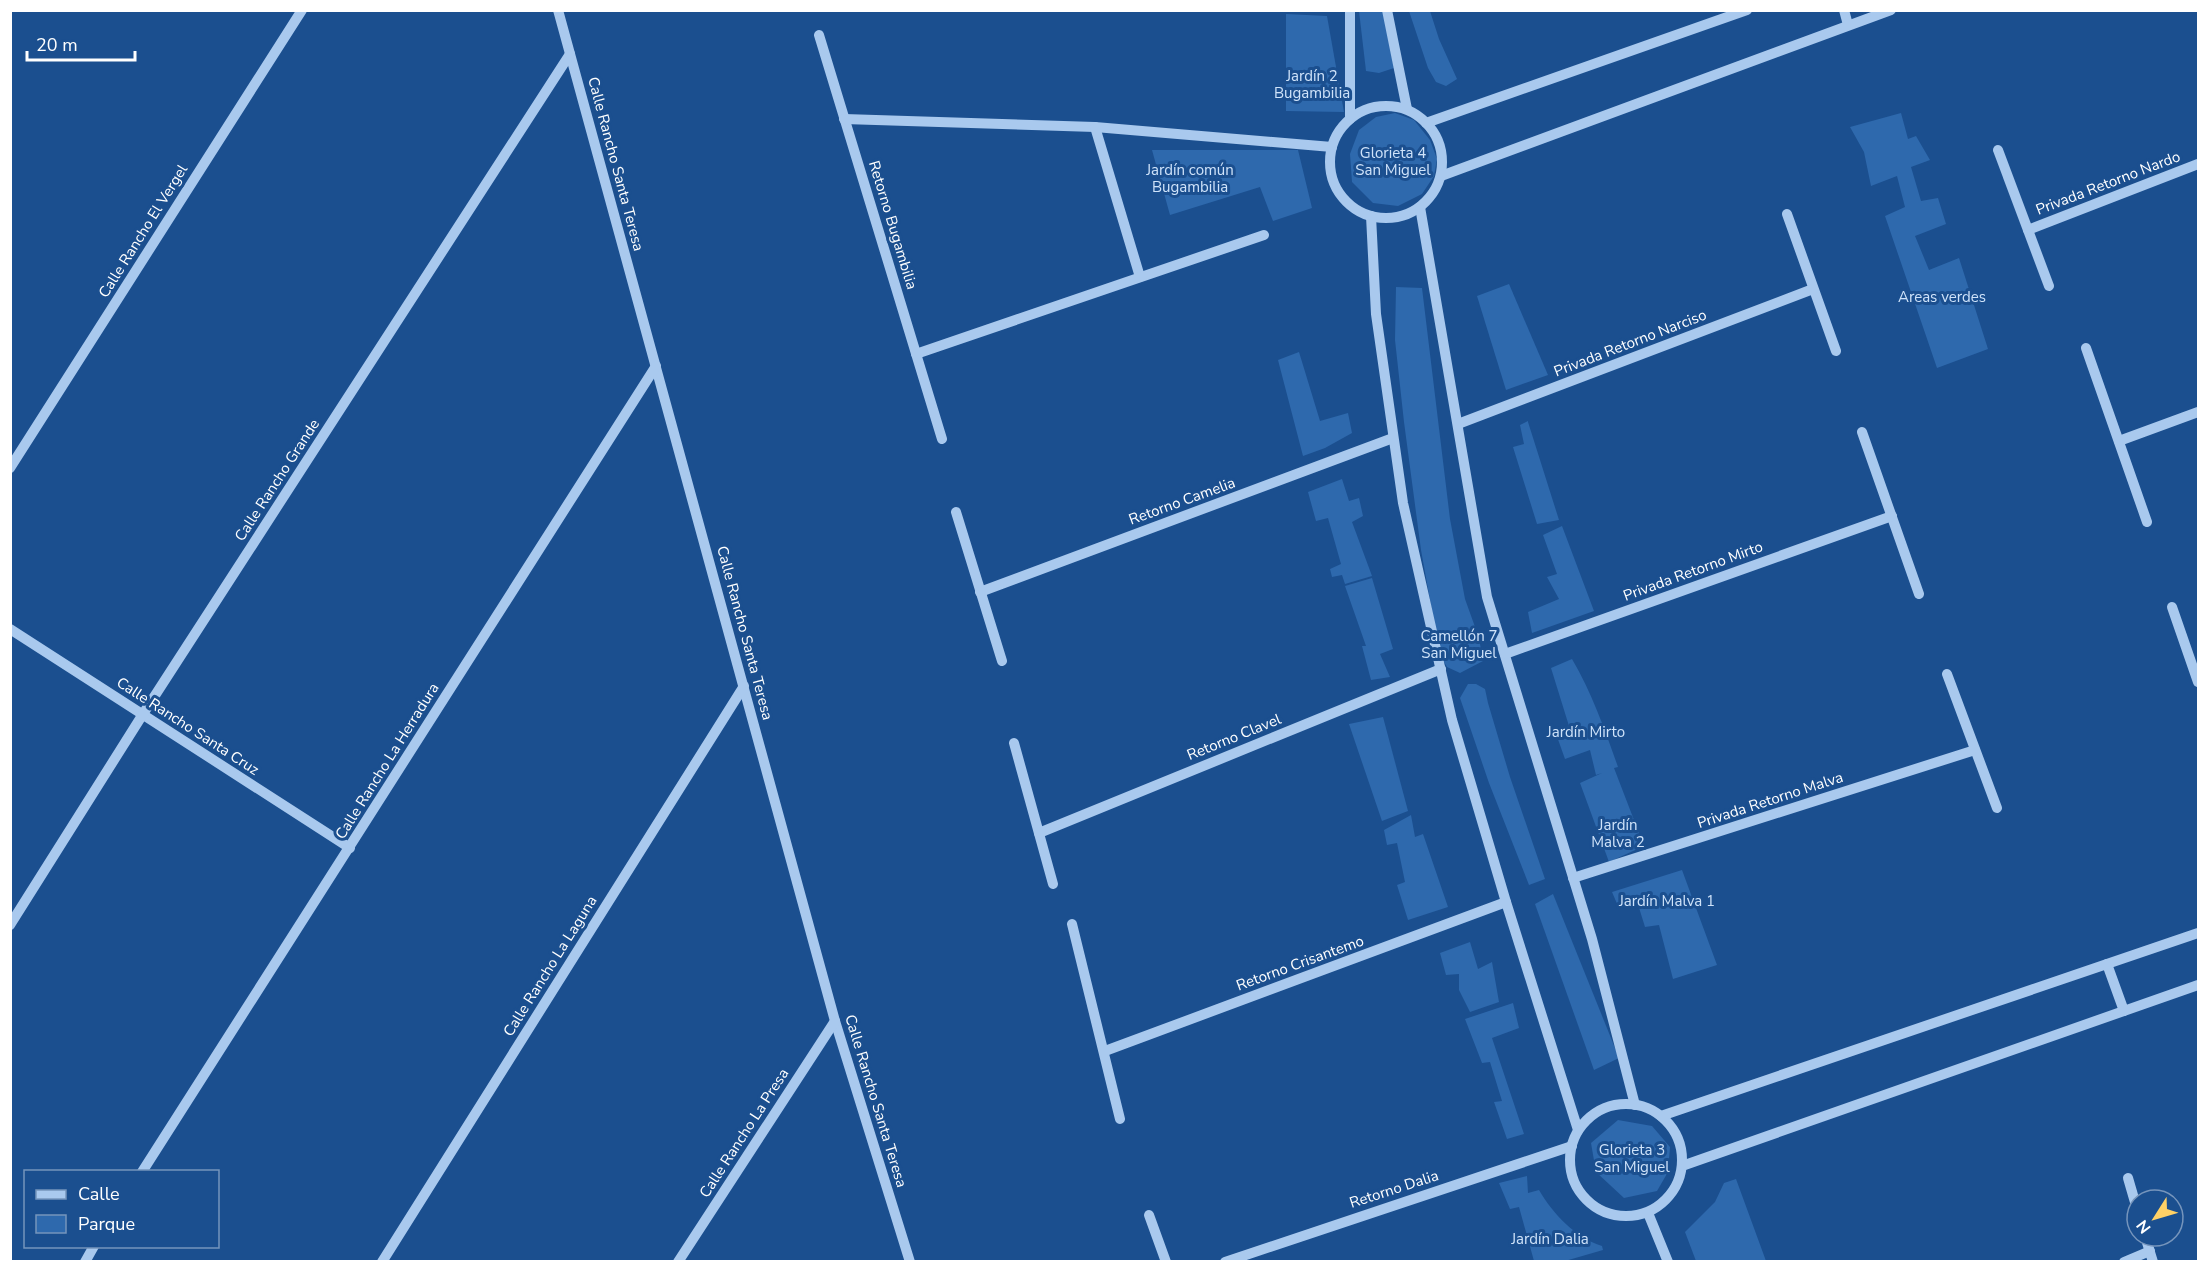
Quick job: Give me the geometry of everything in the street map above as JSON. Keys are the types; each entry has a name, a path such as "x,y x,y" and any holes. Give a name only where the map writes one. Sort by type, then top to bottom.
{"street":[{"name":"Calle Rancho El Vergel","path":"10,468 302,10"},
{"name":"Calle Rancho Santa Teresa","path":"558,10 835,1021 910,1262"},
{"path":"1350,10 1350,119"},
{"path":"1387,10 1407,109"},
{"path":"1426,123 1747,10"},
{"path":"1844,10 1848,25"},
{"path":"1441,176 1891,10"},
{"name":"Retorno Bugambilia","path":"819,35 942,440"},
{"name":"Calle Rancho Grande","path":"10,925 143,714 570,54"},
{"path":"1386,105 1407,109 1426,123 1435,134 1440,147 1441,176 1430,198 1420,207 1396,218 1371,216 1351,206 1337,189 1330,169 1332,147 1339,131 1350,119 1367,109 1386,105"},
{"path":"844,119 1095,127 1332,147"},
{"path":"1095,127 1140,277"},
{"path":"1998,150 2049,286"},
{"name":"Privada Retorno Nardo","path":"2028,230 2199,164"},
{"path":"1420,207 1487,597 1592,939 1635,1105"},
{"path":"1786,214 1836,351"},
{"path":"1371,216 1376,314 1403,503 1452,720 1506,902 1578,1130"},
{"path":"916,354 1264,235"},
{"name":"Privada Retorno Narciso","path":"1458,424 1813,290"},
{"path":"2086,348 2147,522"},
{"name":"Calle Rancho La Herradura","path":"143,1170 656,366"},
{"path":"2119,441 2199,412"},
{"path":"1862,432 1919,594"},
{"name":"Retorno Camelia","path":"980,592 1393,438"},
{"path":"956,512 1002,661"},
{"name":"Privada Retorno Mirto","path":"1505,654 1892,516"},
{"path":"2172,607 2195,659 2199,682"},
{"name":"Calle Rancho Santa Cruz","path":"10,629 350,848"},
{"name":"Retorno Clavel","path":"1039,833 1441,669"},
{"path":"1947,674 1997,808"},
{"name":"Calle Rancho La Laguna","path":"382,1262 744,686"},
{"path":"1014,743 1053,884"},
{"name":"Privada Retorno Malva","path":"1573,879 1975,750"},
{"name":"Retorno Crisantemo","path":"1105,1051 1506,902"},
{"path":"1072,924 1120,1119"},
{"path":"1661,1116 2199,933"},
{"path":"2107,964 2124,1011"},
{"path":"1682,1167 2199,985"},
{"name":"Calle Rancho La Presa","path":"678,1262 835,1021"},
{"path":"1614,1105 1635,1105 1661,1116 1674,1131 1681,1148 1682,1167 1679,1181 1672,1194 1648,1213 1627,1217 1607,1214 1589,1203 1576,1186 1570,1166 1572,1146 1578,1130 1594,1114 1614,1105"},
{"name":"Retorno Dalia","path":"1225,1262 1572,1146"},
{"path":"2128,1179 2131,1188"},
{"path":"1648,1213 1668,1262"},
{"path":"1149,1215 1166,1262"},
{"path":"84,1262 93,1248"},
{"path":"2124,1262 2151,1256"}],"green space":[{"path":"1359,11 1383,11 1394,68 1379,73 1366,71"},
{"path":"1409,11 1430,11 1439,39 1457,79 1446,86 1436,82 1428,68"},
{"name":"Jardín 2 Bugambilia","path":"1286,14 1327,16 1344,112 1286,111"},
{"name":"Glorieta 4 San Miguel","path":"1395,113 1414,120 1430,140 1437,159 1434,176 1422,194 1398,206 1373,203 1352,182 1350,154 1359,130 1376,117"},
{"name":"Areas verdes","path":"1901,113 1908,139 1916,136 1930,160 1911,167 1921,201 1938,198 1946,224 1915,236 1929,270 1959,258 1988,349 1937,368 1885,216 1905,207 1897,176 1871,186 1864,152 1850,127"},
{"name":"Jardín común Bugambilia","path":"1152,150 1298,150 1312,208 1273,221 1260,187 1170,215"},
{"path":"1509,284 1548,375 1506,390 1477,296"},
{"name":"Camellón 7 San Miguel","path":"1396,287 1422,288 1450,519 1465,599 1479,638 1483,661 1460,673 1447,667 1440,655 1421,550 1395,340"},
{"path":"1299,352 1320,421 1348,413 1352,433 1325,448 1303,456 1278,360"},
{"path":"1528,421 1559,520 1537,524 1513,447 1524,444 1520,425"},
{"path":"1342,479 1349,501 1359,498 1363,516 1352,522 1372,576 1345,584 1342,575 1332,577 1330,569 1341,564 1328,518 1316,521 1308,492"},
{"path":"1562,526 1594,611 1532,633 1528,612 1559,599 1547,577 1557,574 1543,535"},
{"path":"1372,578 1393,649 1380,654 1390,677 1371,680 1362,646 1366,646 1345,586"},
{"path":"1572,659 1603,726 1618,767 1614,768 1644,846 1609,862 1580,783 1602,773 1596,775 1590,750 1565,759 1555,731 1569,726 1551,668"},
{"path":"1468,684 1476,684 1485,689 1510,777 1545,879 1529,885 1489,783 1460,698"},
{"path":"1383,717 1408,811 1382,821 1349,724"},
{"path":"1411,815 1415,837 1423,834 1448,907 1408,920 1397,885 1405,882 1397,843 1387,845 1384,830"},
{"name":"Jardín Malva 1","path":"1682,870 1717,965 1673,979 1659,925 1645,927 1636,898 1618,906 1612,892"},
{"path":"1553,894 1619,1058 1594,1070 1535,904"},
{"path":"1470,942 1478,969 1492,962 1499,1002 1470,1012 1459,990 1459,974 1446,975 1440,953"},
{"path":"1513,1003 1519,1028 1492,1038 1524,1134 1507,1139 1494,1102 1502,1101 1490,1062 1482,1063 1465,1019"},
{"name":"Glorieta 3 San Miguel","path":"1618,1120 1652,1126 1670,1147 1668,1172 1657,1191 1624,1198 1596,1172 1591,1143"},
{"name":"Jardín Dalia","path":"1527,1176 1528,1193 1539,1190 1566,1224 1583,1237 1602,1246 1603,1250 1565,1261 1534,1261 1519,1207 1510,1209 1499,1183"},
{"path":"1736,1179 1766,1261 1696,1261 1685,1232 1715,1202 1724,1183"}],"park label":[{"name":"Jardín Mirto","path":"1586,732"},
{"name":"Jardín Malva 2","path":"1618,834"}]}
